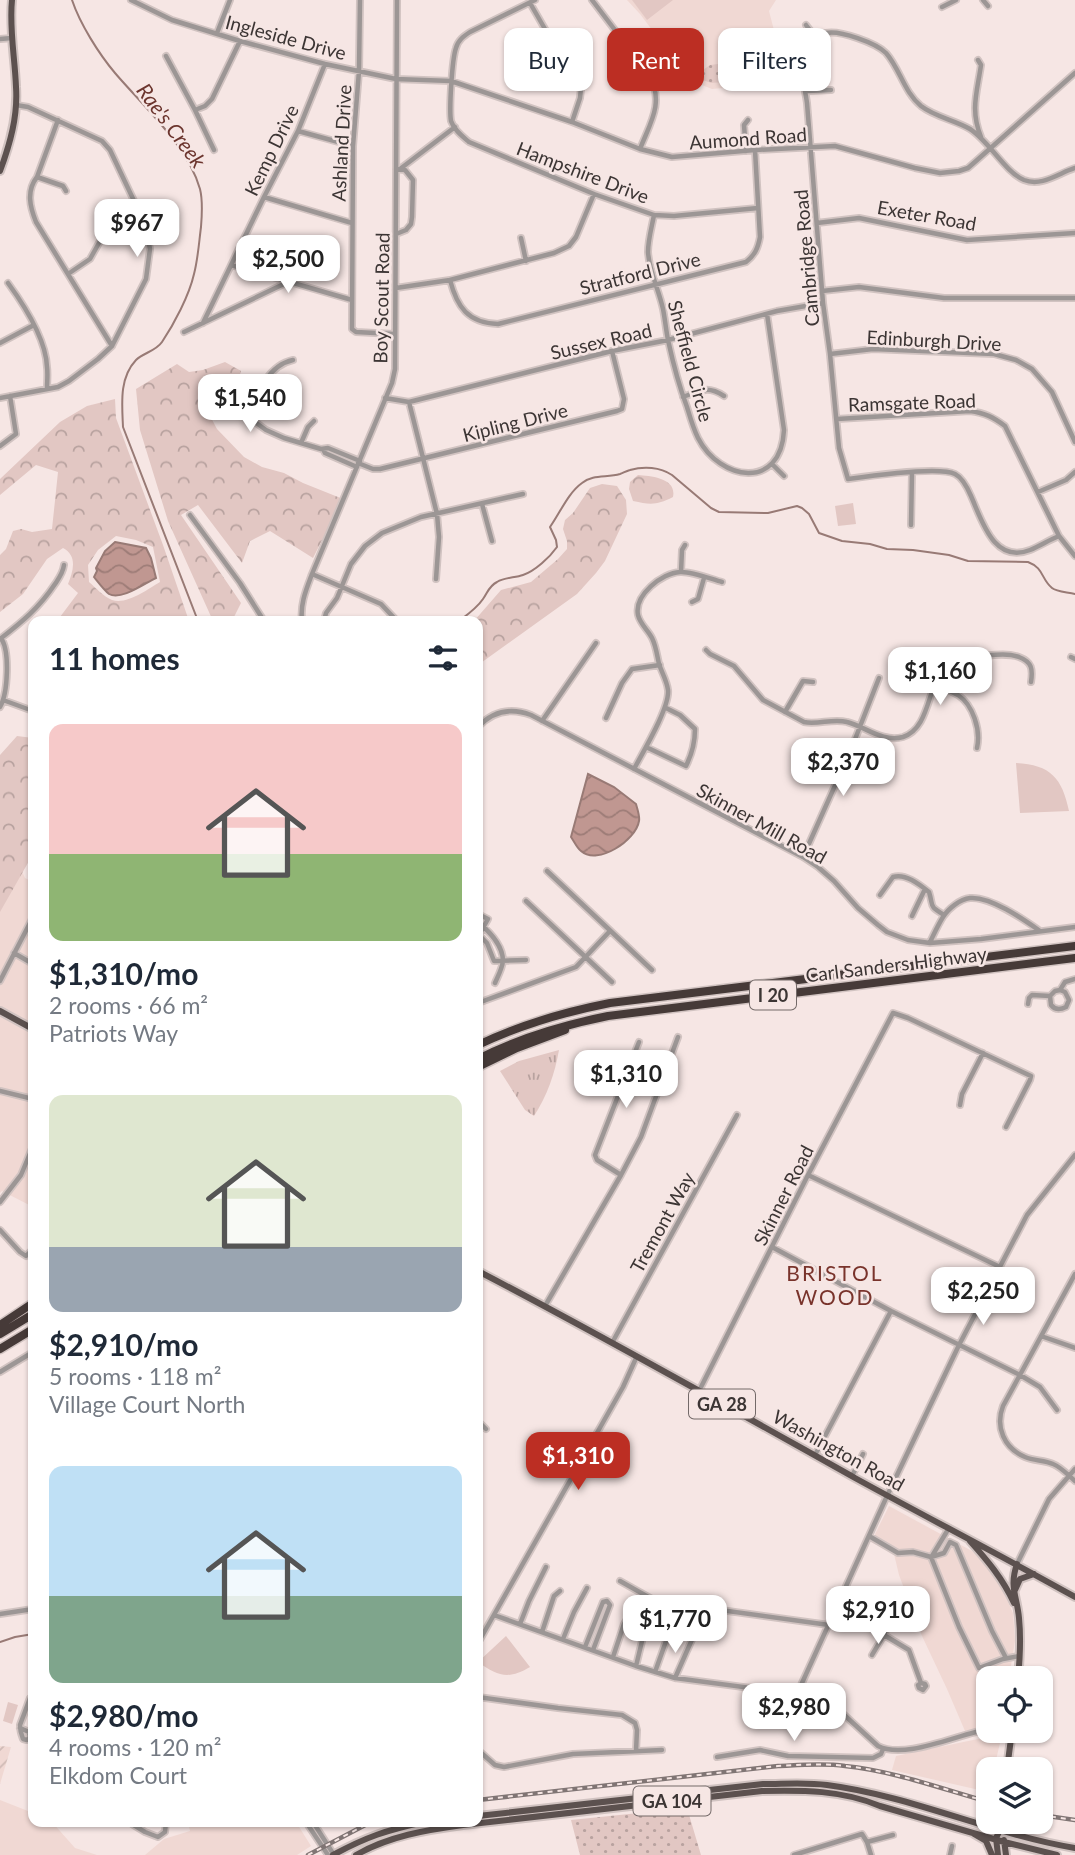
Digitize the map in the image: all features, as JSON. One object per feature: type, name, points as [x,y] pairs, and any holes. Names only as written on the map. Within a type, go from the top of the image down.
[{"type":"highway","name":"Carl Sanders Highway","points":[[483,1042],[553,1016],[610,1003],[1075,946]]},
{"type":"highway","name":"Carl Sanders Highway","points":[[483,1057],[530,1037],[595,1019],[1075,958]]},
{"type":"highway","points":[[483,1065],[517,1048],[595,1019]]},
{"type":"highway","points":[[0,1325],[28,1306]]},
{"type":"highway","points":[[0,1334],[28,1317]]},
{"type":"highway","points":[[0,1349],[28,1332]]},
{"type":"main road","points":[[0,172],[13,130],[16,105],[12,0]]},
{"type":"main road","points":[[0,1010],[28,1026]]},
{"type":"main road","name":"Washington Road","points":[[483,1273],[1075,1597]]},
{"type":"main road","name":"GA 28","points":[[966,1537],[1006,1586],[1019,1613]]},
{"type":"main road","name":"GA 28","points":[[1017,1564],[1012,1582],[1019,1613],[1019,1666]]},
{"type":"main road","points":[[1014,1592],[1020,1579],[1034,1574]]},
{"type":"main road","name":"GA 104","points":[[483,1815],[763,1784],[806,1783],[895,1798],[976,1823]]},
{"type":"main road","name":"GA 104","points":[[483,1823],[762,1791],[804,1790],[852,1797],[1004,1842],[1058,1855]]},
{"type":"main road","points":[[332,1855],[378,1833],[403,1827]]},
{"type":"main road","name":"GA 104","points":[[356,1855],[392,1839],[453,1827]]},
{"type":"main road","points":[[967,1830],[986,1841],[992,1855]]},
{"type":"main road","points":[[998,1834],[998,1855]]},
{"type":"main road","points":[[1001,1834],[1006,1855]]},
{"type":"main road","name":"GA 104","points":[[1015,1834],[1075,1848]]},
{"type":"main road","points":[[1012,1855],[1017,1848],[1030,1849]]},
{"type":"street","name":"Ingleside Drive","points":[[131,0],[172,20],[240,41],[325,64],[396,79]]},
{"type":"street","points":[[217,33],[230,0]]},
{"type":"street","name":"Ashland Drive","points":[[360,0],[359,71],[353,146],[352,329],[356,332],[394,334]]},
{"type":"street","name":"Boy Scout Road","points":[[301,616],[303,597],[386,398],[395,369],[397,0]]},
{"type":"street","points":[[592,0],[650,76],[656,89],[657,103],[640,149]]},
{"type":"street","points":[[942,6],[956,0]]},
{"type":"street","points":[[983,0],[988,6]]},
{"type":"street","points":[[398,169],[455,127],[452,121],[451,81],[456,47],[463,36],[533,1],[549,36],[577,74],[581,88],[580,98],[572,122]]},
{"type":"street","points":[[831,33],[877,46],[886,53],[911,95],[922,106],[970,129],[1023,180],[1031,182],[1050,179],[1075,168]]},
{"type":"street","points":[[0,39],[12,38]]},
{"type":"street","points":[[195,110],[212,99],[240,41]]},
{"type":"street","points":[[166,56],[214,150]]},
{"type":"street","points":[[978,60],[981,65],[974,118],[981,138]]},
{"type":"street","name":"Kemp Drive","points":[[204,323],[298,131],[325,64]]},
{"type":"street","name":"Aumond Road","points":[[396,79],[451,81],[572,122],[640,149],[672,157],[835,146],[915,168],[949,173],[968,168],[1075,73]]},
{"type":"street","name":"Cambridge Road","points":[[806,91],[823,303],[839,448],[848,479],[912,472]]},
{"type":"street","points":[[0,398],[58,387],[99,359],[112,346],[146,279],[150,249],[135,203],[110,150],[102,141],[28,107],[16,105]]},
{"type":"street","points":[[58,120],[33,182],[29,200],[31,211],[112,346]]},
{"type":"street","points":[[746,151],[744,125],[748,120]]},
{"type":"street","name":"Hampshire Drive","points":[[455,127],[458,134],[469,142],[594,194],[654,215],[674,216],[758,208]]},
{"type":"street","points":[[298,131],[353,146]]},
{"type":"street","name":"Stratford Drive","points":[[450,280],[455,300],[467,314],[475,320],[498,324],[746,262],[753,257],[760,237],[755,150]]},
{"type":"street","points":[[396,234],[411,225],[412,217],[413,180],[408,172],[398,169]]},
{"type":"street","points":[[37,177],[63,186],[66,191]]},
{"type":"street","points":[[396,288],[450,280],[554,253],[569,246],[576,237],[594,194]]},
{"type":"street","points":[[264,197],[352,223]]},
{"type":"street","points":[[68,274],[90,259],[113,218],[135,203]]},
{"type":"street","name":"Sheffield Circle","points":[[654,215],[648,251],[663,307],[668,340],[696,435],[703,447],[725,468],[744,474],[757,473],[772,464]]},
{"type":"street","name":"Exeter Road","points":[[817,223],[859,218],[967,240],[1075,233]]},
{"type":"street","points":[[521,237],[526,261]]},
{"type":"street","points":[[231,264],[352,300]]},
{"type":"street","points":[[184,332],[289,282]]},
{"type":"street","points":[[8,283],[34,325],[46,354],[47,389]]},
{"type":"street","points":[[822,290],[859,287],[944,298],[1075,298]]},
{"type":"street","name":"Sussex Road","points":[[386,398],[409,402],[794,307],[823,303]]},
{"type":"street","points":[[767,314],[784,430],[780,452],[772,464],[784,476]]},
{"type":"street","points":[[0,343],[34,325]]},
{"type":"street","name":"Edinburgh Drive","points":[[830,354],[873,349],[995,354],[1016,360],[1032,369],[1052,392],[1075,442]]},
{"type":"street","name":"Kipling Drive","points":[[293,360],[286,361],[269,375],[251,412],[255,422],[266,430],[301,443],[328,448],[358,464],[380,469],[618,411],[622,408],[624,399],[612,352]]},
{"type":"street","points":[[683,397],[707,389],[715,390],[724,396]]},
{"type":"street","points":[[0,446],[16,434],[10,396]]},
{"type":"street","points":[[409,402],[436,514],[439,537],[436,579]]},
{"type":"street","name":"Ramsgate Road","points":[[837,419],[970,411],[992,416],[1005,426],[1059,536],[1075,555]]},
{"type":"street","points":[[301,443],[308,427],[314,421]]},
{"type":"street","points":[[911,525],[912,472],[945,472],[956,474],[966,486],[990,537],[998,547],[1011,553],[1028,551],[1059,536]]},
{"type":"street","points":[[1038,492],[1066,480],[1075,472]]},
{"type":"street","points":[[325,616],[351,564],[370,540],[421,517],[523,494]]},
{"type":"street","points":[[482,504],[492,541]]},
{"type":"street","points":[[190,515],[261,616]]},
{"type":"street","points":[[681,572],[682,550],[685,545]]},
{"type":"street","points":[[28,616],[41,604],[63,572],[64,565]]},
{"type":"street","points":[[634,769],[666,708],[668,690],[655,645],[638,616],[642,598],[666,576],[681,572],[722,582]]},
{"type":"street","points":[[312,574],[381,604],[391,616]]},
{"type":"street","points":[[692,602],[698,599],[704,578]]},
{"type":"street","points":[[0,707],[6,685],[6,646],[0,638],[28,616]]},
{"type":"street","points":[[542,721],[596,643]]},
{"type":"street","points":[[706,650],[734,666],[763,701],[804,722],[849,722],[886,738],[902,737],[916,729],[942,670],[952,660],[1004,654],[1015,656],[1028,661],[1032,670],[1031,682]]},
{"type":"street","points":[[607,718],[622,683],[632,669],[660,665]]},
{"type":"street","points":[[803,857],[850,752],[879,678]]},
{"type":"street","points":[[785,712],[803,681],[813,682]]},
{"type":"street","points":[[936,685],[958,695],[968,704],[976,722],[978,748]]},
{"type":"street","points":[[3,700],[28,709]]},
{"type":"street","points":[[646,747],[686,766],[692,755],[695,729],[680,715],[666,708]]},
{"type":"street","name":"Skinner Mill Road","points":[[483,721],[503,711],[522,712],[542,721],[803,857],[828,875],[858,908],[887,932],[908,940],[930,943],[1075,927]]},
{"type":"street","points":[[547,871],[652,970]]},
{"type":"street","points":[[880,895],[893,877],[898,876],[929,892],[932,908],[944,915]]},
{"type":"street","points":[[912,916],[925,889]]},
{"type":"street","points":[[930,943],[944,915],[960,901],[969,898],[980,899],[1004,909],[1040,931]]},
{"type":"street","points":[[526,901],[612,982]]},
{"type":"street","points":[[0,981],[28,926]]},
{"type":"street","points":[[483,927],[496,941],[503,956],[495,984]]},
{"type":"street","points":[[483,1001],[576,967],[610,931]]},
{"type":"street","points":[[483,939],[494,961],[526,960]]},
{"type":"street","points":[[14,953],[28,961]]},
{"type":"street","points":[[1060,990],[1065,992],[1068,998],[1067,1005],[1063,1009],[1056,1009],[1050,1002],[1051,996],[1060,990],[1065,982],[1075,978]]},
{"type":"street","points":[[1028,1003],[1032,995],[1051,996]]},
{"type":"street","name":"Skinner Road","points":[[699,1391],[893,1013],[983,1053]]},
{"type":"street","points":[[545,1306],[641,1138],[678,1037]]},
{"type":"street","points":[[621,1175],[597,1160],[595,1155],[639,1042]]},
{"type":"street","points":[[960,1105],[962,1094],[983,1053],[1031,1076],[1006,1127]]},
{"type":"street","points":[[0,1091],[28,1097]]},
{"type":"street","name":"Tremont Way","points":[[612,1343],[737,1115]]},
{"type":"street","points":[[797,1694],[959,1345],[1027,1215],[1075,1155]]},
{"type":"street","points":[[0,1202],[21,1175],[28,1158]]},
{"type":"street","points":[[808,1175],[1000,1267]]},
{"type":"street","points":[[0,1230],[20,1252],[26,1256],[28,1254]]},
{"type":"street","points":[[772,1247],[891,1311],[1020,1375],[1040,1387],[1057,1410]]},
{"type":"street","points":[[1075,1274],[1000,1414],[1003,1437],[1013,1450],[1026,1458],[1054,1464],[1075,1481]]},
{"type":"street","points":[[815,1455],[891,1311]]},
{"type":"street","points":[[1041,1336],[1075,1349]]},
{"type":"street","points":[[0,1372],[28,1355]]},
{"type":"street","points":[[483,1634],[612,1406],[637,1356]]},
{"type":"street","points":[[483,1426],[486,1429]]},
{"type":"street","points":[[852,1476],[863,1454]]},
{"type":"street","points":[[1017,1564],[1049,1499],[1075,1469]]},
{"type":"street","points":[[931,1557],[949,1528]]},
{"type":"street","points":[[869,1536],[898,1553],[913,1552],[931,1557],[944,1553],[950,1542],[956,1545],[1006,1658]]},
{"type":"street","points":[[931,1557],[959,1628],[979,1668],[1020,1656]]},
{"type":"street","points":[[520,1624],[546,1567]]},
{"type":"street","points":[[620,1581],[698,1625]]},
{"type":"street","points":[[564,1639],[573,1612],[587,1588]]},
{"type":"street","points":[[542,1632],[554,1596],[559,1591]]},
{"type":"street","points":[[585,1647],[603,1602],[607,1601],[610,1605],[593,1650]]},
{"type":"street","points":[[838,1604],[854,1611],[908,1650],[921,1683]]},
{"type":"street","points":[[675,1678],[706,1608],[828,1625]]},
{"type":"street","points":[[0,1614],[28,1610]]},
{"type":"street","points":[[872,1655],[894,1610]]},
{"type":"street","points":[[613,1657],[630,1614]]},
{"type":"street","points":[[494,1615],[675,1678],[828,1700],[883,1749],[915,1749],[976,1732]]},
{"type":"street","points":[[655,1672],[670,1630]]},
{"type":"street","points":[[636,1666],[643,1636]]},
{"type":"street","points":[[483,1698],[622,1715],[635,1723],[636,1751]]},
{"type":"street","points":[[20,1728],[28,1701]]},
{"type":"street","points":[[718,1757],[760,1750],[788,1756],[873,1758],[881,1754],[883,1749]]},
{"type":"street","points":[[483,1754],[495,1765],[504,1767],[573,1754],[662,1750]]},
{"type":"street","points":[[137,1827],[158,1837],[166,1832],[166,1827]]},
{"type":"street","points":[[310,1827],[332,1855]]},
{"type":"street","points":[[316,1827],[332,1855]]},
{"type":"street","points":[[794,1855],[862,1834],[871,1855]]},
{"type":"street","points":[[867,1842],[893,1835]]},
{"type":"street","points":[[950,1855],[952,1846]]},
{"type":"shaded area","points":[[627,0],[776,0],[769,11],[773,28],[718,28],[718,88],[712,89],[704,86],[704,28],[651,28]]},
{"type":"shaded area","points":[[0,823],[28,880],[28,1204],[2,1191],[0,1193]]},
{"type":"shaded area","points":[[889,1506],[972,1551],[996,1576],[1013,1613],[1015,1641],[1011,1666],[976,1666],[976,1730],[965,1731],[922,1636],[894,1554],[871,1542]]},
{"type":"shaded area","points":[[976,1739],[976,1743],[1000,1743],[997,1757],[976,1757],[976,1789],[892,1770],[896,1756]]},
{"type":"shaded area","points":[[0,1746],[11,1747],[0,1784]]},
{"type":"shaded area","points":[[0,1800],[28,1811],[28,1827],[56,1827],[75,1848],[97,1855],[0,1855]]},
{"type":"shaded area","points":[[189,1827],[299,1827],[311,1846],[297,1855],[145,1855],[164,1839],[190,1831]]},
{"type":"green space","points":[[632,0],[673,0],[647,20]]},
{"type":"green space","points":[[718,64],[718,82],[704,80],[704,69]]},
{"type":"green space","points":[[225,362],[241,371],[236,389],[223,386],[214,396],[209,414],[217,429],[244,457],[262,467],[284,473],[343,499],[313,558],[270,531],[250,541],[242,563],[198,505],[181,515],[241,603],[234,616],[211,616],[168,521],[140,430],[136,389],[177,364],[189,372]]},
{"type":"green space","points":[[115,399],[116,418],[187,616],[61,616],[78,593],[68,584],[73,569],[72,559],[63,548],[47,559],[23,594],[0,612],[0,555],[6,549],[13,531],[52,529],[58,472],[36,465],[0,495],[0,479],[60,422],[87,406]],"holes":[[[116,536],[153,547],[160,582],[143,592],[124,600],[112,600],[89,582],[88,565],[98,550]]]},
{"type":"green space","points":[[638,475],[656,477],[667,482],[673,491],[673,497],[654,504],[633,501],[630,482]]},
{"type":"green space","points":[[602,484],[617,486],[626,500],[627,514],[605,561],[577,594],[483,661],[483,616],[478,616],[501,590],[531,582],[567,549],[563,529],[565,520],[590,488]]},
{"type":"green space","points":[[853,503],[856,524],[838,526],[835,506]]},
{"type":"green space","points":[[17,736],[28,737],[28,863],[0,912],[0,755]]},
{"type":"green space","points":[[1016,763],[1038,767],[1053,775],[1063,790],[1069,811],[1020,813]]},
{"type":"green space","points":[[559,1050],[550,1084],[534,1116],[525,1110],[500,1071],[519,1061]]},
{"type":"green space","points":[[506,1636],[530,1667],[515,1674],[503,1675],[483,1665],[483,1657]]},
{"type":"green space","points":[[8,1702],[18,1705],[12,1724],[3,1721]]},
{"type":"green space","points":[[687,1808],[701,1855],[580,1855],[571,1820]]},
{"type":"water","points":[[115,542],[146,548],[156,578],[126,593],[114,596],[109,594],[94,577],[105,551]]},
{"type":"water","points":[[588,774],[614,787],[636,804],[639,817],[636,828],[624,843],[597,855],[588,855],[581,851],[571,837]]},
{"type":"waterway","name":"Rae's Creek","points":[[72,0],[85,29],[103,57],[175,142],[194,173],[200,189],[202,218],[189,291],[162,342],[136,360],[131,367],[124,383],[122,400],[123,427],[196,616]]},
{"type":"waterway","points":[[466,616],[478,605],[490,587],[503,579],[528,573],[557,547],[550,527],[577,487],[591,478],[646,468],[662,470],[672,475],[719,512],[768,513],[797,506],[809,514],[819,533],[842,541],[949,555],[968,561],[1028,562],[1040,570],[1052,588],[1075,594]]},
{"type":"waterway","points":[[0,1642],[28,1635]]},
{"type":"railway","points":[[483,1799],[778,1766],[820,1764],[882,1772],[976,1798]]},
{"type":"railway","points":[[1053,1817],[1075,1820]]},
{"type":"railway","points":[[308,1855],[361,1827]]},
{"type":"district","name":"BRISTOL WOOD","points":[[835,1284]]}]
